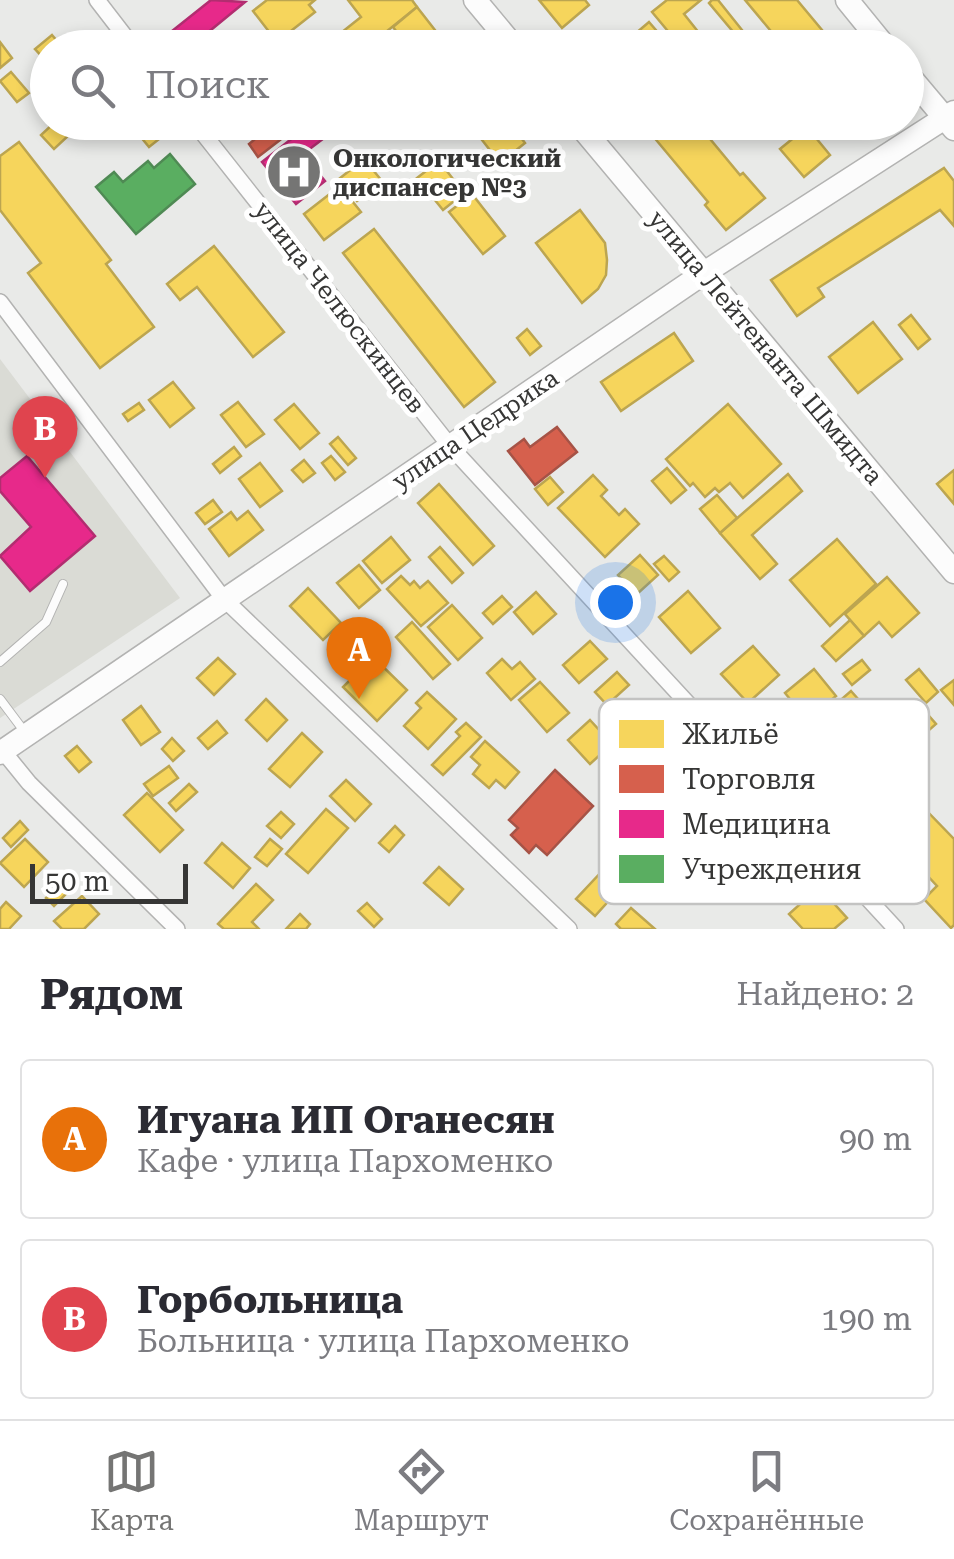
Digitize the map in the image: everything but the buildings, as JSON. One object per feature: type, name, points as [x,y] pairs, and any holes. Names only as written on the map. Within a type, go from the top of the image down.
[{"type":"street","points":[[97,0],[120,30]]},
{"type":"street","points":[[475,0],[499,30]]},
{"type":"street","points":[[847,0],[871,30]]},
{"type":"street","points":[[924,91],[951,120]]},
{"type":"street","name":"улица Цедрика","points":[[924,137],[951,120]]},
{"type":"street","name":"улица Челюскинцев","points":[[208,140],[450,446],[684,699]]},
{"type":"street","name":"улица Лейтенанта Шмидта","points":[[593,140],[954,572]]},
{"type":"street","name":"улица Цедрика","points":[[1,752],[704,273],[919,140]]},
{"type":"street","points":[[0,302],[223,598],[568,929]]},
{"type":"street","points":[[1,752],[178,929]]},
{"type":"street","name":"улица Челюскинцев","points":[[873,904],[896,929]]},
{"type":"lane","points":[[0,662],[46,622],[63,584]]},
{"type":"lane","points":[[0,699],[26,735]]},
{"type":"shaded area","points":[[0,359],[180,598],[0,718]]},
{"type":"place","name":"Онкологический диспансер №3","points":[[294,172]]},
{"type":"place","name":"Горбольница","points":[[45,478]]},
{"type":"place","name":"Игуана ИП Оганесян","points":[[359,699]]}]
